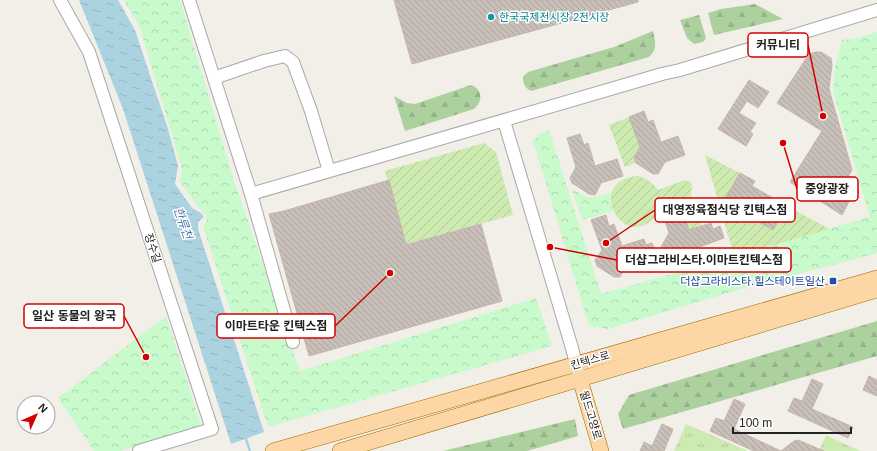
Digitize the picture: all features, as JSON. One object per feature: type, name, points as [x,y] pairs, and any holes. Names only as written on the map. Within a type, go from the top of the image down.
[{"type":"main road","name":"킨텍스로","points":[[274,451],[877,278]]},
{"type":"main road","name":"킨텍스로","points":[[340,451],[877,290]]},
{"type":"main road","name":"월드고양로","points":[[580,379],[601,451]]},
{"type":"street","name":"장수길","points":[[60,0],[89,52],[212,429],[139,451]]},
{"type":"street","points":[[189,0],[251,194],[293,342]]},
{"type":"street","points":[[251,194],[680,70],[877,10]]},
{"type":"street","points":[[214,78],[264,61],[285,56],[293,62],[311,111],[329,171]]},
{"type":"street","points":[[504,121],[580,379]]},
{"type":"green space","points":[[124,0],[180,0],[234,181],[300,371],[536,298],[552,346],[268,427],[203,226],[207,221],[206,215],[180,182],[182,169],[139,25]]},
{"type":"green space","points":[[755,4],[783,19],[714,35],[708,13],[721,9]]},
{"type":"green space","points":[[699,15],[706,38],[703,42],[694,44],[687,38],[680,20]]},
{"type":"green space","points":[[653,31],[655,48],[649,57],[531,91],[527,89],[524,84],[523,77],[528,72],[614,47]]},
{"type":"green space","points":[[877,32],[877,253],[738,290],[608,329],[589,326],[533,141],[538,135],[549,130],[601,294],[870,217],[833,92],[835,67],[842,40],[854,39]]},
{"type":"green space","points":[[471,85],[478,89],[480,93],[479,103],[474,109],[405,131],[394,96],[407,103],[415,104]]},
{"type":"green space","points":[[629,117],[640,147],[634,157],[636,163],[625,167],[609,125]]},
{"type":"green space","points":[[484,143],[496,152],[513,215],[406,245],[385,171]]},
{"type":"green space","points":[[705,155],[740,173],[724,202],[773,230],[783,213],[792,209],[830,229],[734,256]]},
{"type":"green space","points":[[639,176],[649,181],[658,190],[685,180],[692,183],[691,196],[698,206],[695,209],[702,226],[689,230],[681,208],[677,209],[673,199],[659,204],[660,209],[648,223],[635,227],[624,223],[615,214],[611,202],[613,190],[621,180]]},
{"type":"green space","points":[[572,189],[587,197],[595,197],[611,193],[610,202],[613,211],[582,220]]},
{"type":"green space","points":[[166,316],[201,425],[121,451],[94,451],[58,398]]},
{"type":"green space","points":[[877,321],[877,356],[623,429],[618,414],[629,395]]},
{"type":"green space","points":[[575,419],[578,436],[527,451],[443,451]]},
{"type":"green space","points":[[686,424],[748,451],[674,451]]},
{"type":"green space","points":[[826,435],[860,451],[819,451]]},
{"type":"water","points":[[79,0],[118,0],[135,30],[168,129],[178,166],[175,184],[192,208],[201,213],[204,217],[198,222],[198,229],[264,432],[231,444],[123,109]]},
{"type":"building","name":"한국국제전시장 2전시장","points":[[394,0],[638,0],[638,2],[412,64]]},
{"type":"building","points":[[821,52],[831,58],[832,65],[829,89],[852,170],[844,184],[859,192],[855,198],[852,196],[842,215],[790,182],[822,131],[777,103],[809,54]]},
{"type":"building","points":[[749,80],[769,92],[758,108],[747,101],[739,113],[756,123],[750,132],[753,134],[746,146],[718,129]]},
{"type":"building","points":[[644,111],[648,122],[653,120],[661,142],[678,136],[685,155],[665,162],[658,174],[653,174],[636,163],[634,157],[640,147],[629,117]]},
{"type":"building","points":[[580,134],[584,145],[588,143],[595,166],[617,159],[623,176],[601,183],[595,195],[589,194],[572,183],[570,178],[576,167],[567,138]]},
{"type":"building","points":[[740,173],[755,181],[752,186],[792,209],[788,216],[783,213],[773,230],[723,202]]},
{"type":"building","points":[[389,180],[406,245],[481,224],[502,301],[309,356],[269,214],[284,211]]},
{"type":"building","points":[[673,199],[677,209],[681,208],[689,230],[711,223],[713,229],[720,226],[724,238],[694,249],[687,261],[682,260],[661,247],[669,233],[659,204]]},
{"type":"building","points":[[606,215],[609,226],[614,224],[622,246],[644,239],[646,245],[652,243],[657,254],[626,265],[620,277],[614,277],[597,266],[595,260],[602,250],[591,220]]},
{"type":"building","points":[[869,376],[877,380],[877,396],[863,390]]},
{"type":"building","points":[[812,379],[823,384],[812,409],[853,427],[848,438],[788,411],[794,398],[802,401]]},
{"type":"building","points":[[734,399],[745,404],[734,429],[781,451],[754,451],[710,431],[716,418],[724,421]]},
{"type":"building","points":[[662,424],[673,429],[664,451],[640,451],[644,442],[652,446]]},
{"type":"building","points":[[798,440],[824,451],[781,451],[794,441]]},
{"type":"waterway","name":"한류천","points":[[245,436],[250,451]]},
{"type":"place","name":"한국국제전시장 2전시장","points":[[491,17]]},
{"type":"place","name":"커뮤니티","points":[[823,116]]},
{"type":"place","name":"중앙광장","points":[[783,143]]},
{"type":"place","name":"대영정육점식당 킨텍스점","points":[[606,243]]},
{"type":"place","name":"더샵그라비스타.이마트킨텍스점","points":[[550,247]]},
{"type":"place","name":"이마트타운 킨텍스점","points":[[390,273]]},
{"type":"place","name":"더샵그라비스타.힐스테이트일산","points":[[833,281]]},
{"type":"place","name":"일산 동물의 왕국","points":[[146,357]]}]
